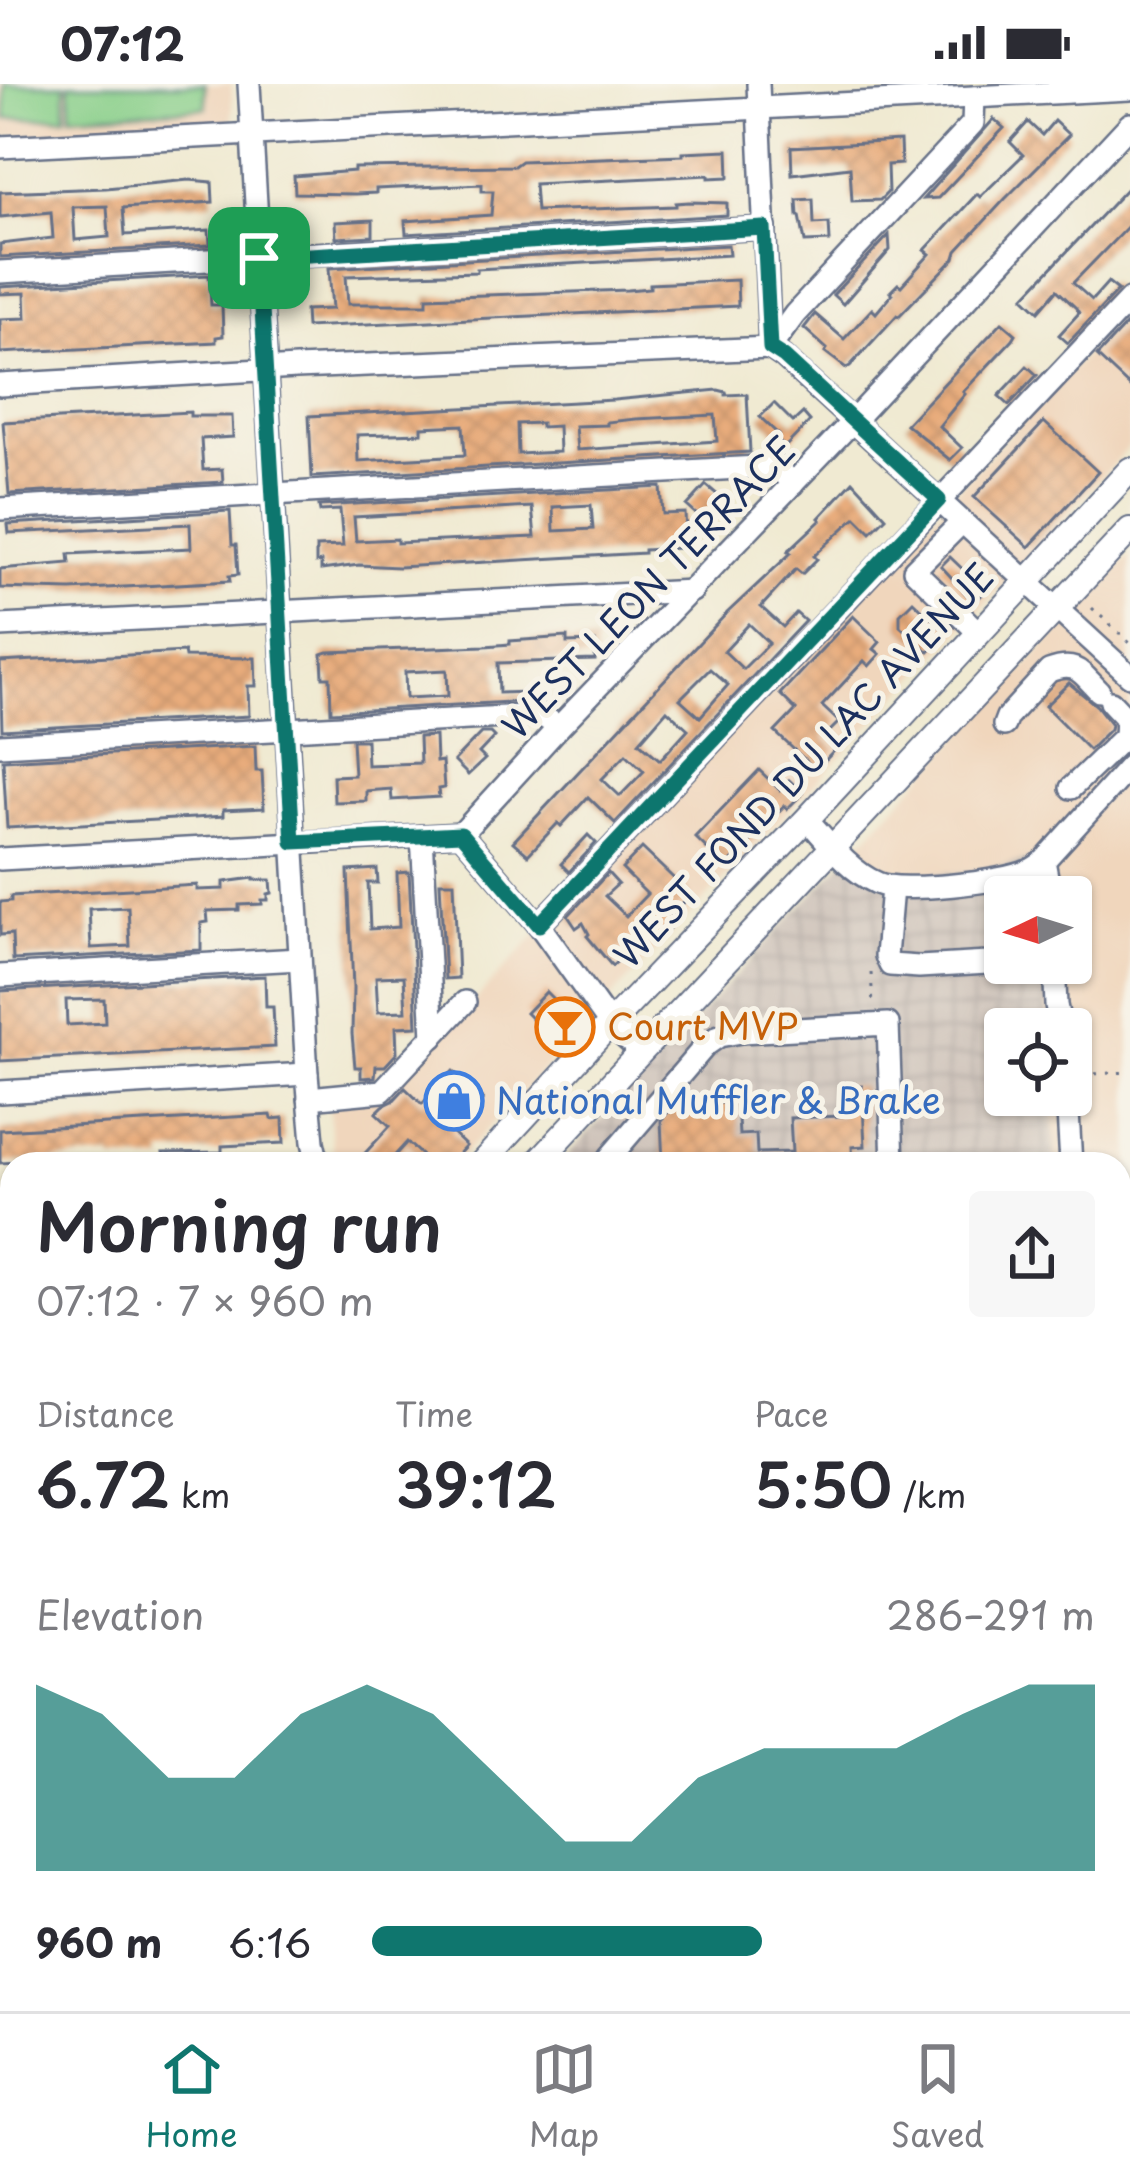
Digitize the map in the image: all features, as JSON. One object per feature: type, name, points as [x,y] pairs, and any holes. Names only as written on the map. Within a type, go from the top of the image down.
[{"type":"main road","name":"WEST FOND DU LAC AVENUE","points":[[492,1152],[1130,470]]},
{"type":"main road","points":[[547,1152],[1130,530]]},
{"type":"street","points":[[249,84],[314,1152]]},
{"type":"street","points":[[758,84],[770,348]]},
{"type":"street","points":[[0,147],[1130,89]]},
{"type":"street","points":[[770,348],[795,314],[973,123],[974,97]]},
{"type":"street","name":"WEST LEON TERRACE","points":[[461,834],[1130,124]]},
{"type":"street","points":[[0,272],[764,228]]},
{"type":"street","points":[[539,925],[1130,299]]},
{"type":"street","points":[[0,385],[770,348],[1130,676]]},
{"type":"street","points":[[0,509],[776,466],[794,484]]},
{"type":"street","points":[[962,522],[914,570],[980,633]]},
{"type":"street","points":[[0,626],[692,591]]},
{"type":"street","points":[[1004,725],[1049,671],[1076,668],[1126,718],[1127,730],[1071,788]]},
{"type":"street","points":[[0,745],[542,715],[560,727]]},
{"type":"street","points":[[807,819],[877,884],[892,887],[996,879],[1031,871],[1044,861],[1130,766]]},
{"type":"street","points":[[0,859],[461,834],[539,925],[610,1024],[641,1052]]},
{"type":"street","points":[[422,836],[434,1037]]},
{"type":"street","points":[[1044,861],[1047,876]]},
{"type":"street","points":[[892,887],[886,956],[893,968],[984,963]]},
{"type":"street","points":[[0,976],[300,959]]},
{"type":"street","points":[[0,1092],[308,1086],[382,1091],[465,1003]]},
{"type":"street","points":[[614,1152],[718,1036],[888,1024],[893,1152]]},
{"type":"street","points":[[1068,1116],[1070,1152]]},
{"type":"path","points":[[1092,608],[1130,643]]},
{"type":"path","points":[[1092,1074],[1130,1072]]},
{"type":"shaded area","points":[[0,84],[232,84],[232,119],[225,125],[0,137]]},
{"type":"shaded area","points":[[1130,308],[1130,446],[988,601],[465,1152],[333,1152],[328,1098],[387,1093]]},
{"type":"shaded area","points":[[1130,556],[1130,1152],[1054,1152],[1053,1116],[1092,1116],[1092,1008],[1048,1008],[1047,984],[1092,984],[1092,876],[1036,876],[1031,859],[972,872],[898,873],[873,864],[855,849]]},
{"type":"shaded area","points":[[855,849],[873,864],[898,873],[972,872],[1031,859],[1036,876],[984,876],[984,984],[1047,984],[1048,1008],[984,1008],[984,1116],[1053,1116],[1054,1152],[570,1152]]},
{"type":"green space","points":[[4,84],[65,84],[66,117],[6,119]]},
{"type":"green space","points":[[69,84],[205,84],[206,108],[71,116]]},
{"type":"building","points":[[994,119],[1004,128],[938,198],[923,199]]},
{"type":"building","points":[[1054,121],[1069,135],[850,366],[846,368],[825,352],[804,328],[815,314],[844,339],[901,286],[930,254],[925,250],[977,194],[980,197],[1023,155],[1010,142],[1028,122],[1042,135]]},
{"type":"building","points":[[900,141],[901,164],[887,165],[888,192],[880,200],[852,201],[850,167],[792,174],[791,147]]},
{"type":"building","points":[[728,150],[729,177],[534,184],[536,211],[689,202],[727,203],[727,215],[406,234],[405,221],[491,215],[493,191],[482,191],[482,184],[376,189],[376,193],[295,193],[294,176],[354,168],[514,166],[521,161]]},
{"type":"building","points":[[212,182],[213,202],[123,208],[125,235],[209,230],[210,245],[0,257],[0,244],[53,238],[51,212],[0,217],[0,192]],"holes":[[[107,206],[109,237],[75,240],[73,207]]]},
{"type":"building","points":[[1130,185],[1130,224],[1073,283],[1092,300],[1108,282],[1118,290],[1068,343],[1059,335],[1079,313],[1076,308],[1057,290],[1039,311],[1024,297]]},
{"type":"building","points":[[813,199],[814,224],[829,223],[830,241],[805,242],[797,200]]},
{"type":"building","points":[[373,220],[373,236],[336,238],[335,222]]},
{"type":"building","points":[[889,235],[890,250],[843,304],[833,295]]},
{"type":"building","points":[[728,245],[729,255],[346,276],[348,304],[427,304],[427,297],[628,290],[650,288],[650,284],[737,280],[738,306],[306,327],[305,310],[332,309],[329,268]]},
{"type":"building","points":[[209,275],[211,305],[222,305],[223,336],[216,337],[216,342],[0,353],[0,319],[26,318],[25,293],[0,294],[0,287]]},
{"type":"building","points":[[1002,322],[1016,334],[1013,339],[963,392],[939,426],[962,448],[950,460],[906,424]]},
{"type":"building","points":[[1126,325],[1130,329],[1130,387],[1097,356]]},
{"type":"building","points":[[1027,366],[1037,375],[1009,405],[999,396]]},
{"type":"building","points":[[718,390],[726,395],[747,394],[750,452],[312,477],[309,416]],"holes":[[[715,415],[717,441],[577,450],[575,426]],[[517,424],[558,426],[559,452],[518,454]],[[463,425],[465,455],[358,461],[357,435],[422,433],[422,427]]]},
{"type":"building","points":[[774,403],[793,422],[803,413],[810,421],[785,447],[760,417]]},
{"type":"building","points":[[190,412],[190,416],[232,416],[233,437],[201,439],[203,470],[222,469],[223,482],[9,494],[3,422]]},
{"type":"building","points":[[1044,422],[1098,472],[1029,547],[974,497]]},
{"type":"building","points":[[853,481],[886,517],[871,532],[856,517],[814,556],[817,559],[802,574],[796,569],[761,607],[783,627],[796,613],[805,621],[615,823],[588,797],[528,855],[513,842],[727,613],[791,553],[788,551]],"holes":[[[749,624],[769,643],[743,669],[724,651]],[[710,669],[728,685],[700,717],[680,699]],[[667,710],[688,729],[660,760],[639,742]],[[626,754],[644,771],[620,796],[602,779]]]},
{"type":"building","points":[[706,485],[726,502],[704,521],[687,506]]},
{"type":"building","points":[[661,487],[663,514],[685,513],[686,535],[679,548],[644,553],[321,570],[316,547],[343,546],[340,510],[320,511],[319,506]],"holes":[[[591,505],[593,529],[554,531],[553,507]],[[532,507],[535,537],[356,541],[354,517]]]},
{"type":"building","points":[[230,511],[238,575],[229,576],[230,581],[71,590],[0,588],[0,569],[70,563],[69,554],[191,548],[190,524],[9,533],[8,524]]},
{"type":"building","points":[[950,557],[988,589],[974,602],[941,566]]},
{"type":"building","points":[[913,601],[947,633],[929,652],[900,626],[900,614]]},
{"type":"building","points":[[853,616],[880,642],[874,649],[880,654],[869,666],[864,661],[822,706],[839,722],[823,738],[835,750],[816,770],[775,732],[796,710],[780,694]]},
{"type":"building","points":[[567,637],[567,643],[595,642],[595,660],[498,663],[499,693],[528,692],[529,701],[331,712],[330,677],[323,677],[322,654]],"holes":[[[447,670],[448,696],[406,698],[405,672]]]},
{"type":"building","points":[[184,652],[185,657],[255,658],[256,686],[248,686],[249,716],[2,730],[0,662]]},
{"type":"building","points":[[1069,683],[1111,724],[1089,750],[1045,706]]},
{"type":"building","points":[[481,733],[494,737],[479,753],[485,759],[468,775],[454,761]]},
{"type":"building","points":[[435,736],[444,788],[438,789],[439,797],[392,800],[391,789],[366,791],[366,801],[334,802],[333,776],[354,775],[352,740],[366,740],[367,765],[420,763],[419,737]]},
{"type":"building","points":[[255,746],[264,808],[223,810],[223,816],[7,828],[3,760]]},
{"type":"building","points":[[759,770],[780,790],[789,780],[803,793],[787,809],[784,806],[726,867],[695,837]]},
{"type":"building","points":[[588,835],[596,843],[569,872],[561,864]]},
{"type":"building","points":[[642,848],[691,895],[666,921],[671,926],[657,941],[641,926],[612,966],[587,936],[583,923],[576,928],[568,916],[608,873],[618,884],[605,896],[626,916],[647,894],[622,869]]},
{"type":"building","points":[[377,869],[378,883],[368,883],[370,929],[399,927],[397,873],[409,872],[417,1026],[396,1027],[397,1053],[385,1066],[376,1066],[375,1077],[361,1078],[361,1067],[355,1067],[348,871]],"holes":[[[404,976],[406,1011],[378,1012],[376,977]]]},
{"type":"building","points":[[271,880],[272,893],[262,904],[207,911],[208,922],[201,923],[201,950],[13,960],[12,934],[0,935],[0,902],[11,901],[11,896],[197,885],[197,890],[224,889],[224,882]],"holes":[[[128,907],[130,946],[91,948],[89,909]]]},
{"type":"building","points":[[440,882],[454,882],[458,978],[445,979]]},
{"type":"building","points":[[265,976],[275,1047],[0,1061],[0,991]],"holes":[[[104,999],[105,1023],[67,1025],[66,1000]]]},
{"type":"building","points":[[546,992],[580,1026],[559,1046],[526,1013]]},
{"type":"building","points":[[453,1071],[483,1099],[451,1132],[466,1146],[460,1152],[418,1152],[407,1142],[398,1152],[366,1152],[390,1126],[376,1113],[383,1106],[405,1088],[422,1104]]},
{"type":"building","points":[[862,1086],[865,1146],[852,1147],[852,1152],[792,1152],[790,1118],[841,1116],[840,1087]]},
{"type":"building","points":[[737,1102],[739,1135],[756,1134],[757,1152],[662,1152],[661,1120],[674,1106]]},
{"type":"building","points":[[271,1115],[272,1119],[283,1118],[284,1143],[222,1146],[222,1152],[0,1152],[0,1130]]},
{"type":"place","name":"Court MVP","points":[[565,1027]]},
{"type":"place","name":"National Muffler & Brake","points":[[454,1101]]},
{"type":"route","points":[[764,228],[770,348],[939,500],[539,925],[461,834],[293,842],[259,258],[764,228]]}]
